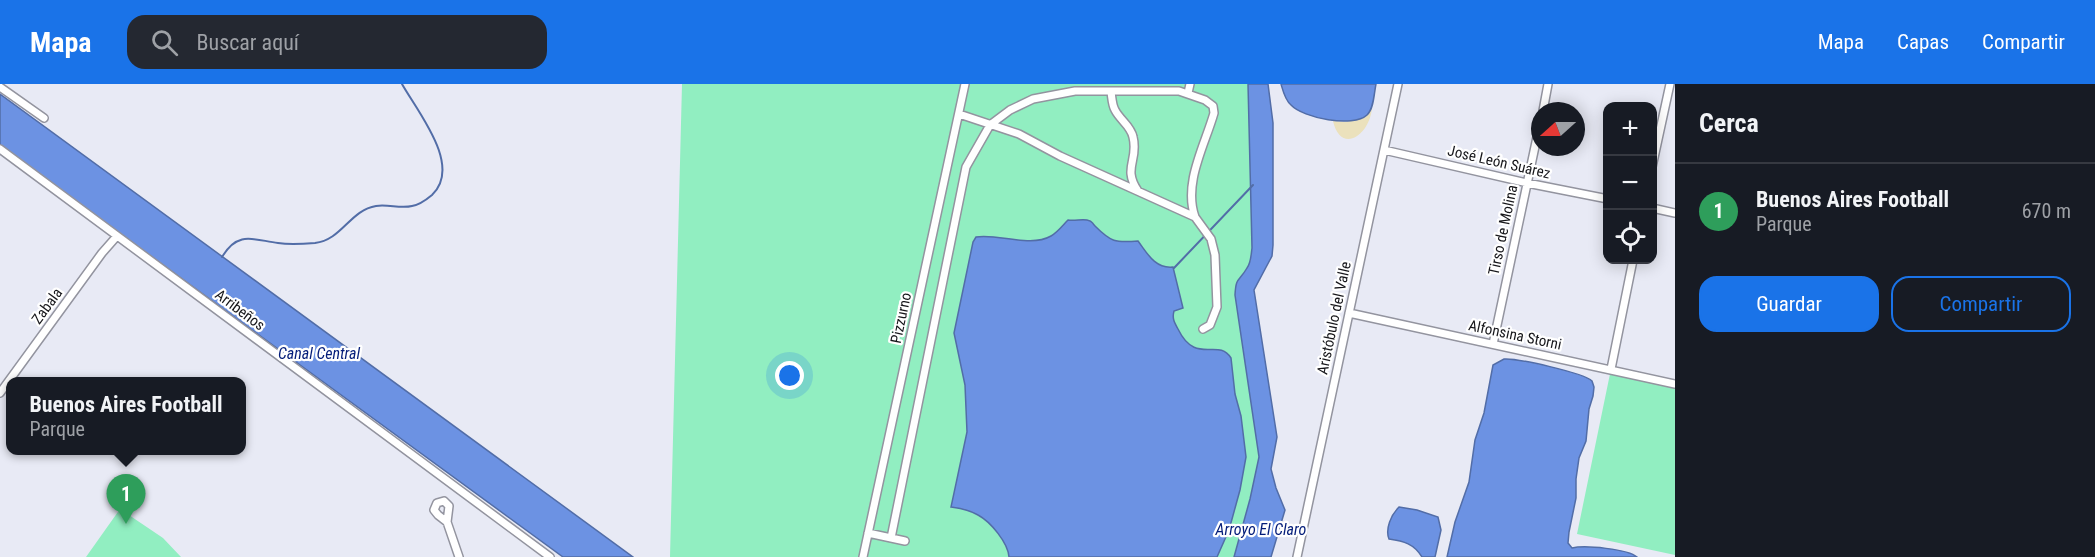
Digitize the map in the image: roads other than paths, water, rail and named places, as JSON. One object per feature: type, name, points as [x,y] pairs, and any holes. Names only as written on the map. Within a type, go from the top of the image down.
[{"type":"street","name":"Pizzurno","points":[[863,557],[965,84]]},
{"type":"street","points":[[1188,93],[1190,84]]},
{"type":"street","name":"Aristóbulo del Valle","points":[[1297,557],[1398,84]]},
{"type":"street","points":[[1545,102],[1548,84]]},
{"type":"street","points":[[1655,156],[1670,84]]},
{"type":"street","points":[[0,87],[44,118]]},
{"type":"street","points":[[891,538],[966,167],[990,124],[1010,110],[1033,99],[1075,91],[1179,91],[1205,100],[1214,106],[1214,113],[1197,163],[1191,195],[1195,217],[1210,237],[1215,255],[1217,307],[1210,325],[1203,329]]},
{"type":"street","points":[[1111,92],[1115,110],[1133,137],[1134,151],[1130,174],[1137,191]]},
{"type":"street","points":[[959,114],[1019,134],[1060,156],[1195,217]]},
{"type":"street","name":"Arribeños","points":[[0,149],[550,557]]},
{"type":"street","name":"José León Suárez","points":[[1384,150],[1603,198]]},
{"type":"street","name":"Tirso de Molina","points":[[1493,344],[1533,156]]},
{"type":"street","points":[[1657,209],[1675,213]]},
{"type":"street","name":"Zabala","points":[[12,377],[102,253],[117,236]]},
{"type":"street","points":[[1611,369],[1632,264]]},
{"type":"street","name":"Alfonsina Storni","points":[[1349,313],[1675,384]]},
{"type":"street","points":[[447,522],[459,557]]},
{"type":"street","points":[[868,533],[905,541]]},
{"type":"water","name":"Arroyo El Claro","points":[[1248,84],[1268,84],[1273,123],[1272,256],[1254,290],[1277,437],[1271,469],[1285,510],[1271,557],[1234,557],[1259,457],[1235,295],[1237,282],[1249,264],[1252,248]]},
{"type":"water","points":[[1281,84],[1376,84],[1372,105],[1367,115],[1351,121],[1340,121],[1328,120],[1297,110],[1287,101]]},
{"type":"water","name":"Canal Central","points":[[0,94],[633,557],[563,557],[0,146]]},
{"type":"water","points":[[1068,220],[1090,221],[1114,240],[1138,241],[1156,263],[1173,267],[1183,308],[1174,311],[1173,318],[1185,340],[1199,349],[1226,352],[1231,358],[1246,457],[1229,530],[1217,557],[1009,557],[1002,539],[988,523],[972,512],[951,507],[967,432],[965,385],[954,333],[973,242],[976,237],[985,236],[1024,241],[1043,239],[1054,234]]},
{"type":"water","points":[[1504,359],[1550,367],[1577,374],[1592,381],[1593,396],[1589,409],[1586,441],[1579,458],[1576,498],[1568,543],[1572,548],[1606,548],[1637,557],[1447,557],[1455,522],[1469,482],[1475,440],[1484,413],[1493,365]]},
{"type":"water","points":[[1399,507],[1438,517],[1441,530],[1435,557],[1422,557],[1408,544],[1389,539],[1390,522]]},
{"type":"waterway","points":[[222,257],[234,243],[240,240],[254,239],[292,244],[324,241],[367,209],[376,206],[417,205],[432,195],[440,183],[442,169],[440,154],[426,123],[402,84]]},
{"type":"waterway","points":[[1174,268],[1253,185]]},
{"type":"place","name":"Buenos Aires Football","points":[[126,524]]}]
